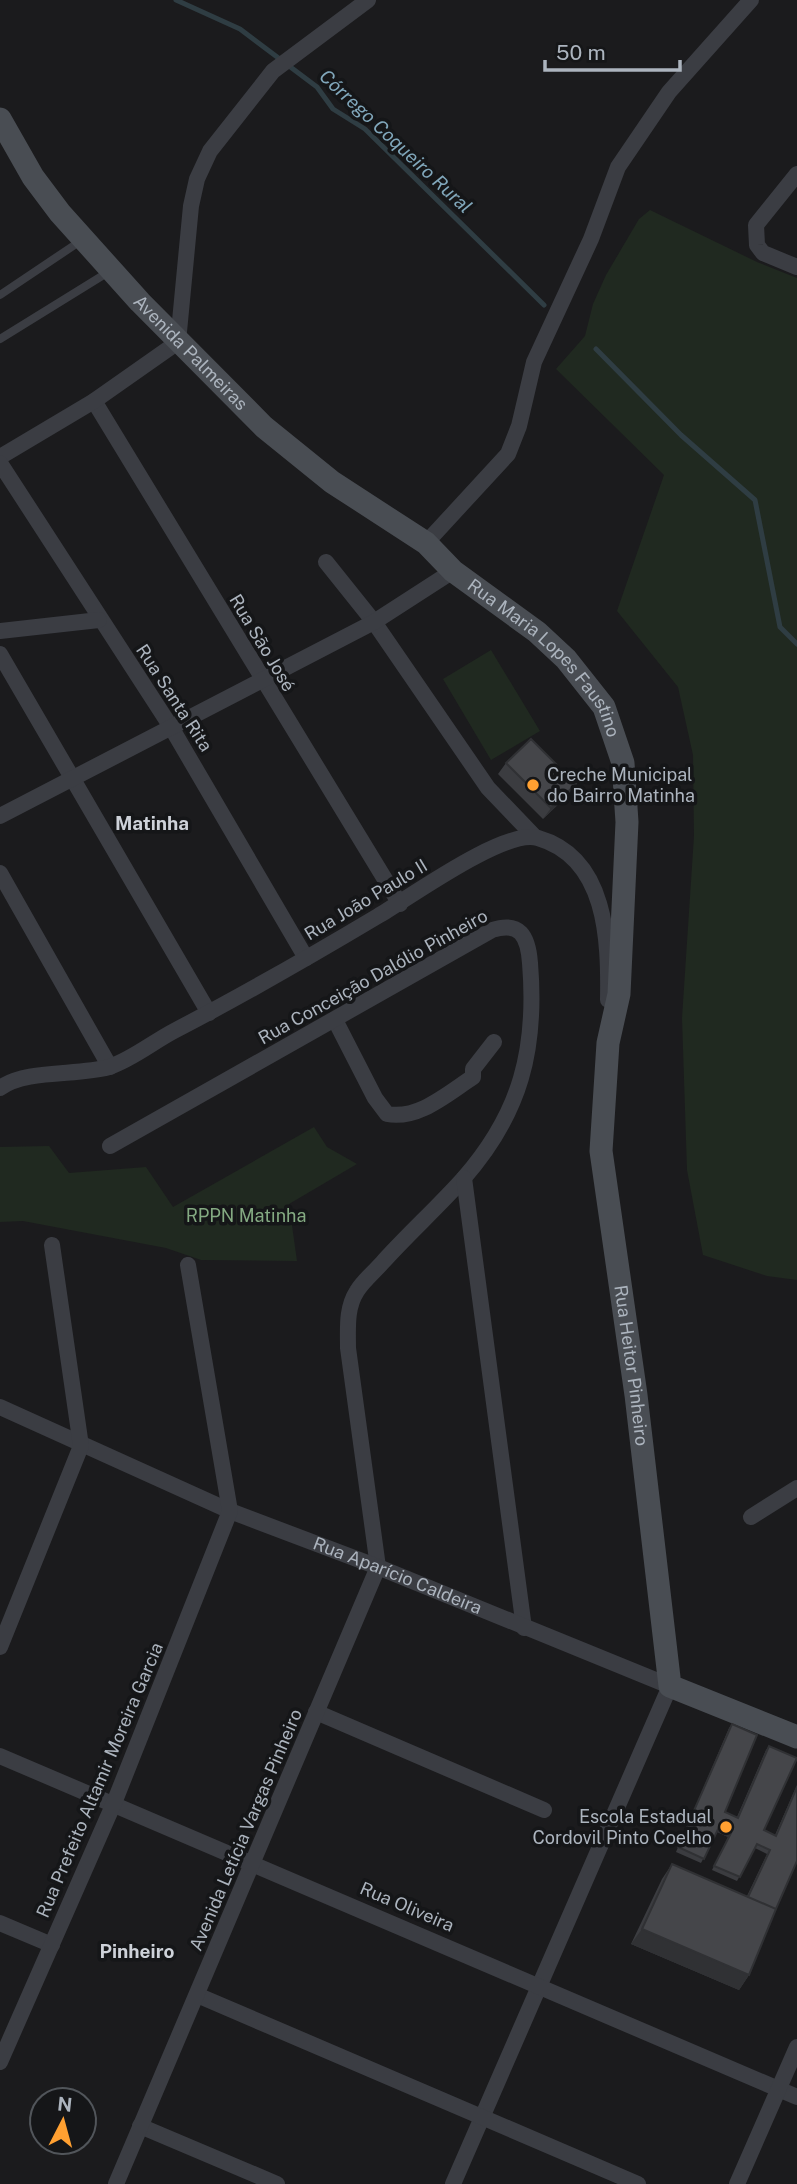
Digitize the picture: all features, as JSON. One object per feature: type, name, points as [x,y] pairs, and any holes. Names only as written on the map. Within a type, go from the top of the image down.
[{"type":"street","points":[[0,457],[94,401],[178,342],[185,246],[197,179],[210,151],[273,71],[368,0]]},
{"type":"street","points":[[426,543],[508,454],[519,426],[534,362],[592,239],[618,167],[669,92],[751,0]]},
{"type":"street","name":"Avenida Palmeiras","points":[[0,119],[33,177],[178,342],[264,427],[313,467],[426,543]]},
{"type":"street","points":[[797,174],[756,225],[754,234],[763,253],[797,267]]},
{"type":"street","name":"Rua São José","points":[[94,401],[262,682],[400,904]]},
{"type":"street","name":"Rua Santa Rita","points":[[0,463],[99,620],[171,727],[306,958]]},
{"type":"street","name":"Rua Maria Lopes Faustino","points":[[426,543],[453,572],[537,632],[566,659],[604,707],[617,738],[627,791],[626,890],[619,994],[608,1043]]},
{"type":"street","points":[[326,562],[374,622],[488,789],[535,837],[567,850],[595,892],[608,952],[608,1043]]},
{"type":"street","points":[[0,817],[374,622],[453,572]]},
{"type":"street","points":[[0,631],[99,620]]},
{"type":"street","points":[[0,654],[209,1013]]},
{"type":"street","name":"Rua João Paulo II","points":[[2,1084],[110,1066],[400,904],[465,862],[505,844],[535,837]]},
{"type":"street","points":[[0,873],[110,1066]]},
{"type":"street","name":"Rua Conceição Dalólio Pinheiro","points":[[110,1146],[492,930],[505,925],[517,928],[524,938],[529,955],[532,994],[530,1052],[500,1128],[464,1178],[357,1291],[348,1315],[348,1348],[378,1567]]},
{"type":"street","points":[[335,1020],[375,1098],[387,1114],[401,1116],[421,1110],[473,1077],[473,1069],[494,1042]]},
{"type":"street","name":"Rua Heitor Pinheiro","points":[[608,1043],[601,1151],[603,1178],[636,1395],[670,1686]]},
{"type":"street","points":[[464,1178],[524,1628]]},
{"type":"street","points":[[0,1647],[81,1446],[52,1245]]},
{"type":"street","points":[[188,1265],[230,1511]]},
{"type":"street","name":"Rua Aparício Caldeira","points":[[0,1407],[81,1446],[230,1511],[378,1567],[797,1737]]},
{"type":"street","points":[[751,1517],[797,1488]]},
{"type":"street","name":"Rua Prefeito Altamir Moreira Garcia","points":[[0,2062],[114,1803],[230,1511]]},
{"type":"street","name":"Avenida Letícia Vargas Pinheiro","points":[[116,2184],[378,1567]]},
{"type":"street","points":[[453,2184],[670,1686]]},
{"type":"street","points":[[316,1712],[544,1810]]},
{"type":"street","name":"Rua Oliveira","points":[[0,1756],[253,1861],[797,2097]]},
{"type":"street","points":[[0,1923],[52,1945]]},
{"type":"street","points":[[197,1994],[638,2184]]},
{"type":"street","points":[[737,2184],[797,2047]]},
{"type":"street","points":[[140,2126],[277,2184]]},
{"type":"lane","points":[[0,295],[85,238]]},
{"type":"lane","points":[[0,340],[112,270]]},
{"type":"green space","points":[[650,210],[757,262],[797,278],[797,1280],[767,1276],[703,1255],[687,1170],[682,1018],[694,836],[693,755],[678,687],[617,611],[664,475],[556,369],[585,336],[593,304],[606,275],[639,219]]},
{"type":"green space","points":[[491,650],[540,731],[491,760],[443,679]]},
{"type":"green space","name":"RPPN Matinha","points":[[314,1127],[327,1147],[357,1164],[289,1204],[297,1261],[201,1260],[166,1248],[23,1221],[0,1222],[0,1147],[49,1146],[69,1173],[146,1167],[173,1207]]},
{"type":"building","points":[[531,739],[576,784],[551,808],[506,763]]},
{"type":"building","name":"Escola Estadual Cordovil Pinto Coelho","points":[[732,1724],[757,1735],[725,1812],[738,1818],[769,1746],[797,1758],[764,1830],[776,1836],[797,1787],[797,1861],[776,1909],[748,1897],[770,1850],[757,1844],[740,1877],[714,1866],[731,1833],[719,1827],[704,1859],[678,1847]]},
{"type":"building","points":[[672,1864],[776,1909],[749,1975],[642,1929]]},
{"type":"waterway","name":"Córrego Coqueiro Rural","points":[[176,0],[240,29],[317,87],[333,109],[365,129],[544,305]]},
{"type":"waterway","name":"Córrego Coqueiro Rural","points":[[596,349],[681,435],[755,500],[780,627],[797,644]]},
{"type":"place","name":"Creche Municipal do Bairro Matinha","points":[[533,785]]},
{"type":"place","name":"Escola Estadual Cordovil Pinto Coelho","points":[[726,1827]]},
{"type":"district","name":"Matinha","points":[[152,823]]},
{"type":"district","name":"Pinheiro","points":[[137,1951]]}]
